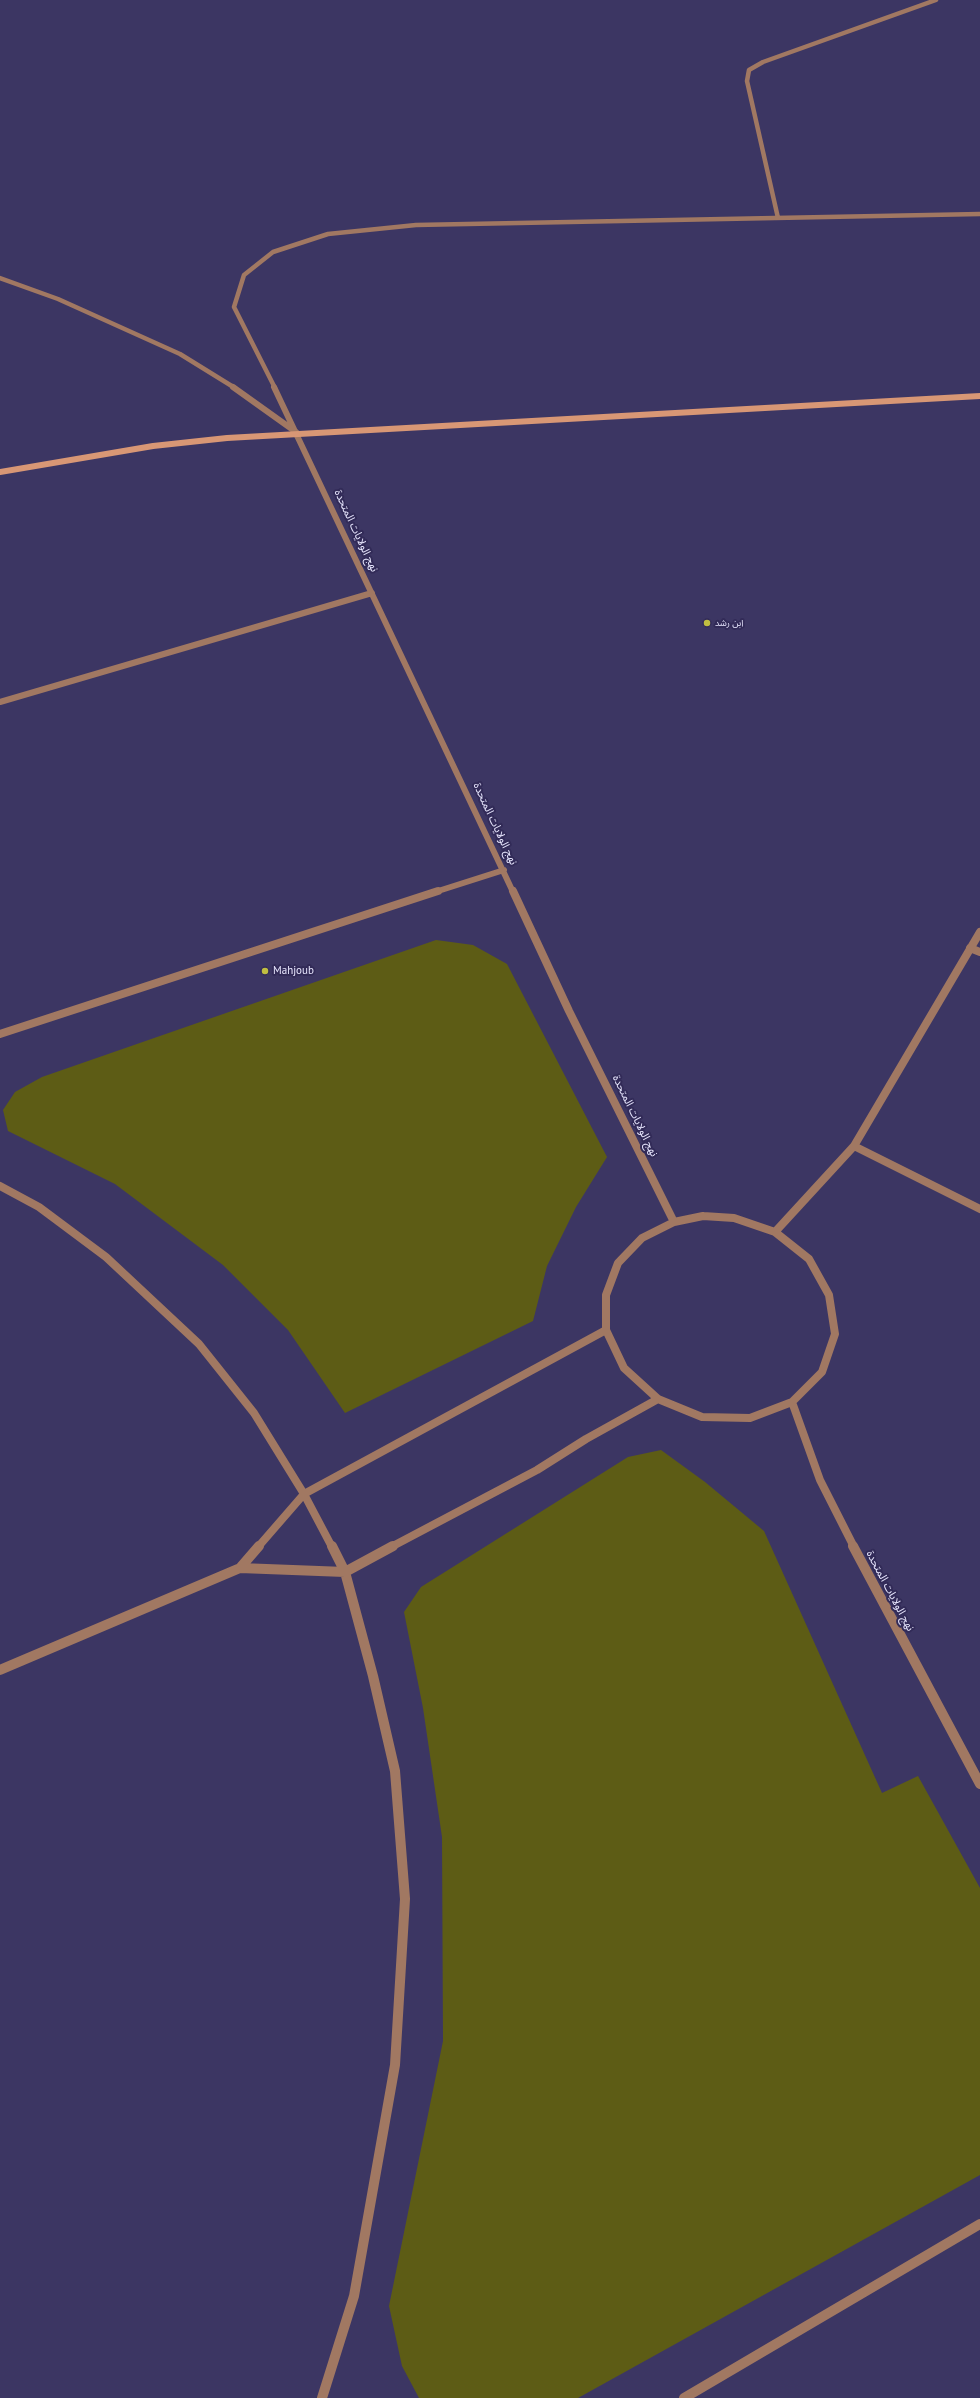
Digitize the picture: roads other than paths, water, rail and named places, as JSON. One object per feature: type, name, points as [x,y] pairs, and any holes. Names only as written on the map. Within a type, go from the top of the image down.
[{"type":"street","points":[[778,218],[747,81],[749,70],[763,62],[936,0]]},
{"type":"street","name":"نهج الولايات المتحدة","points":[[674,1222],[570,1011],[298,434],[234,307],[244,275],[273,252],[328,234],[416,225],[980,214]]},
{"type":"street","points":[[0,278],[21,284],[58,299],[180,354],[223,380],[298,434]]},
{"type":"street","points":[[0,472],[153,446],[227,438],[980,396]]},
{"type":"street","points":[[0,702],[372,593]]},
{"type":"street","points":[[0,1034],[504,870]]},
{"type":"street","points":[[775,1232],[854,1146],[980,932]]},
{"type":"street","points":[[970,948],[980,952]]},
{"type":"street","points":[[854,1146],[980,1209]]},
{"type":"street","points":[[0,1186],[39,1207],[106,1257],[199,1344],[254,1413],[304,1494],[345,1572],[373,1676],[395,1771],[405,1898],[395,2065],[354,2296],[322,2398]]},
{"type":"street","points":[[703,1216],[734,1218],[775,1232],[809,1259],[830,1295],[835,1334],[822,1372],[792,1402],[750,1418],[702,1417],[658,1399],[624,1368],[606,1330],[606,1295],[618,1263],[642,1238],[674,1222],[703,1216]]},
{"type":"street","points":[[240,1568],[304,1494],[606,1330]]},
{"type":"street","points":[[0,1670],[240,1568],[345,1572],[537,1470],[586,1439],[658,1399]]},
{"type":"street","name":"نهج الولايات المتحدة","points":[[792,1402],[820,1480],[868,1578],[980,1784]]},
{"type":"street","points":[[684,2398],[980,2224]]},
{"type":"place","name":"ابن رشد","points":[[707,623]]},
{"type":"place","name":"Mahjoub","points":[[265,971]]}]
